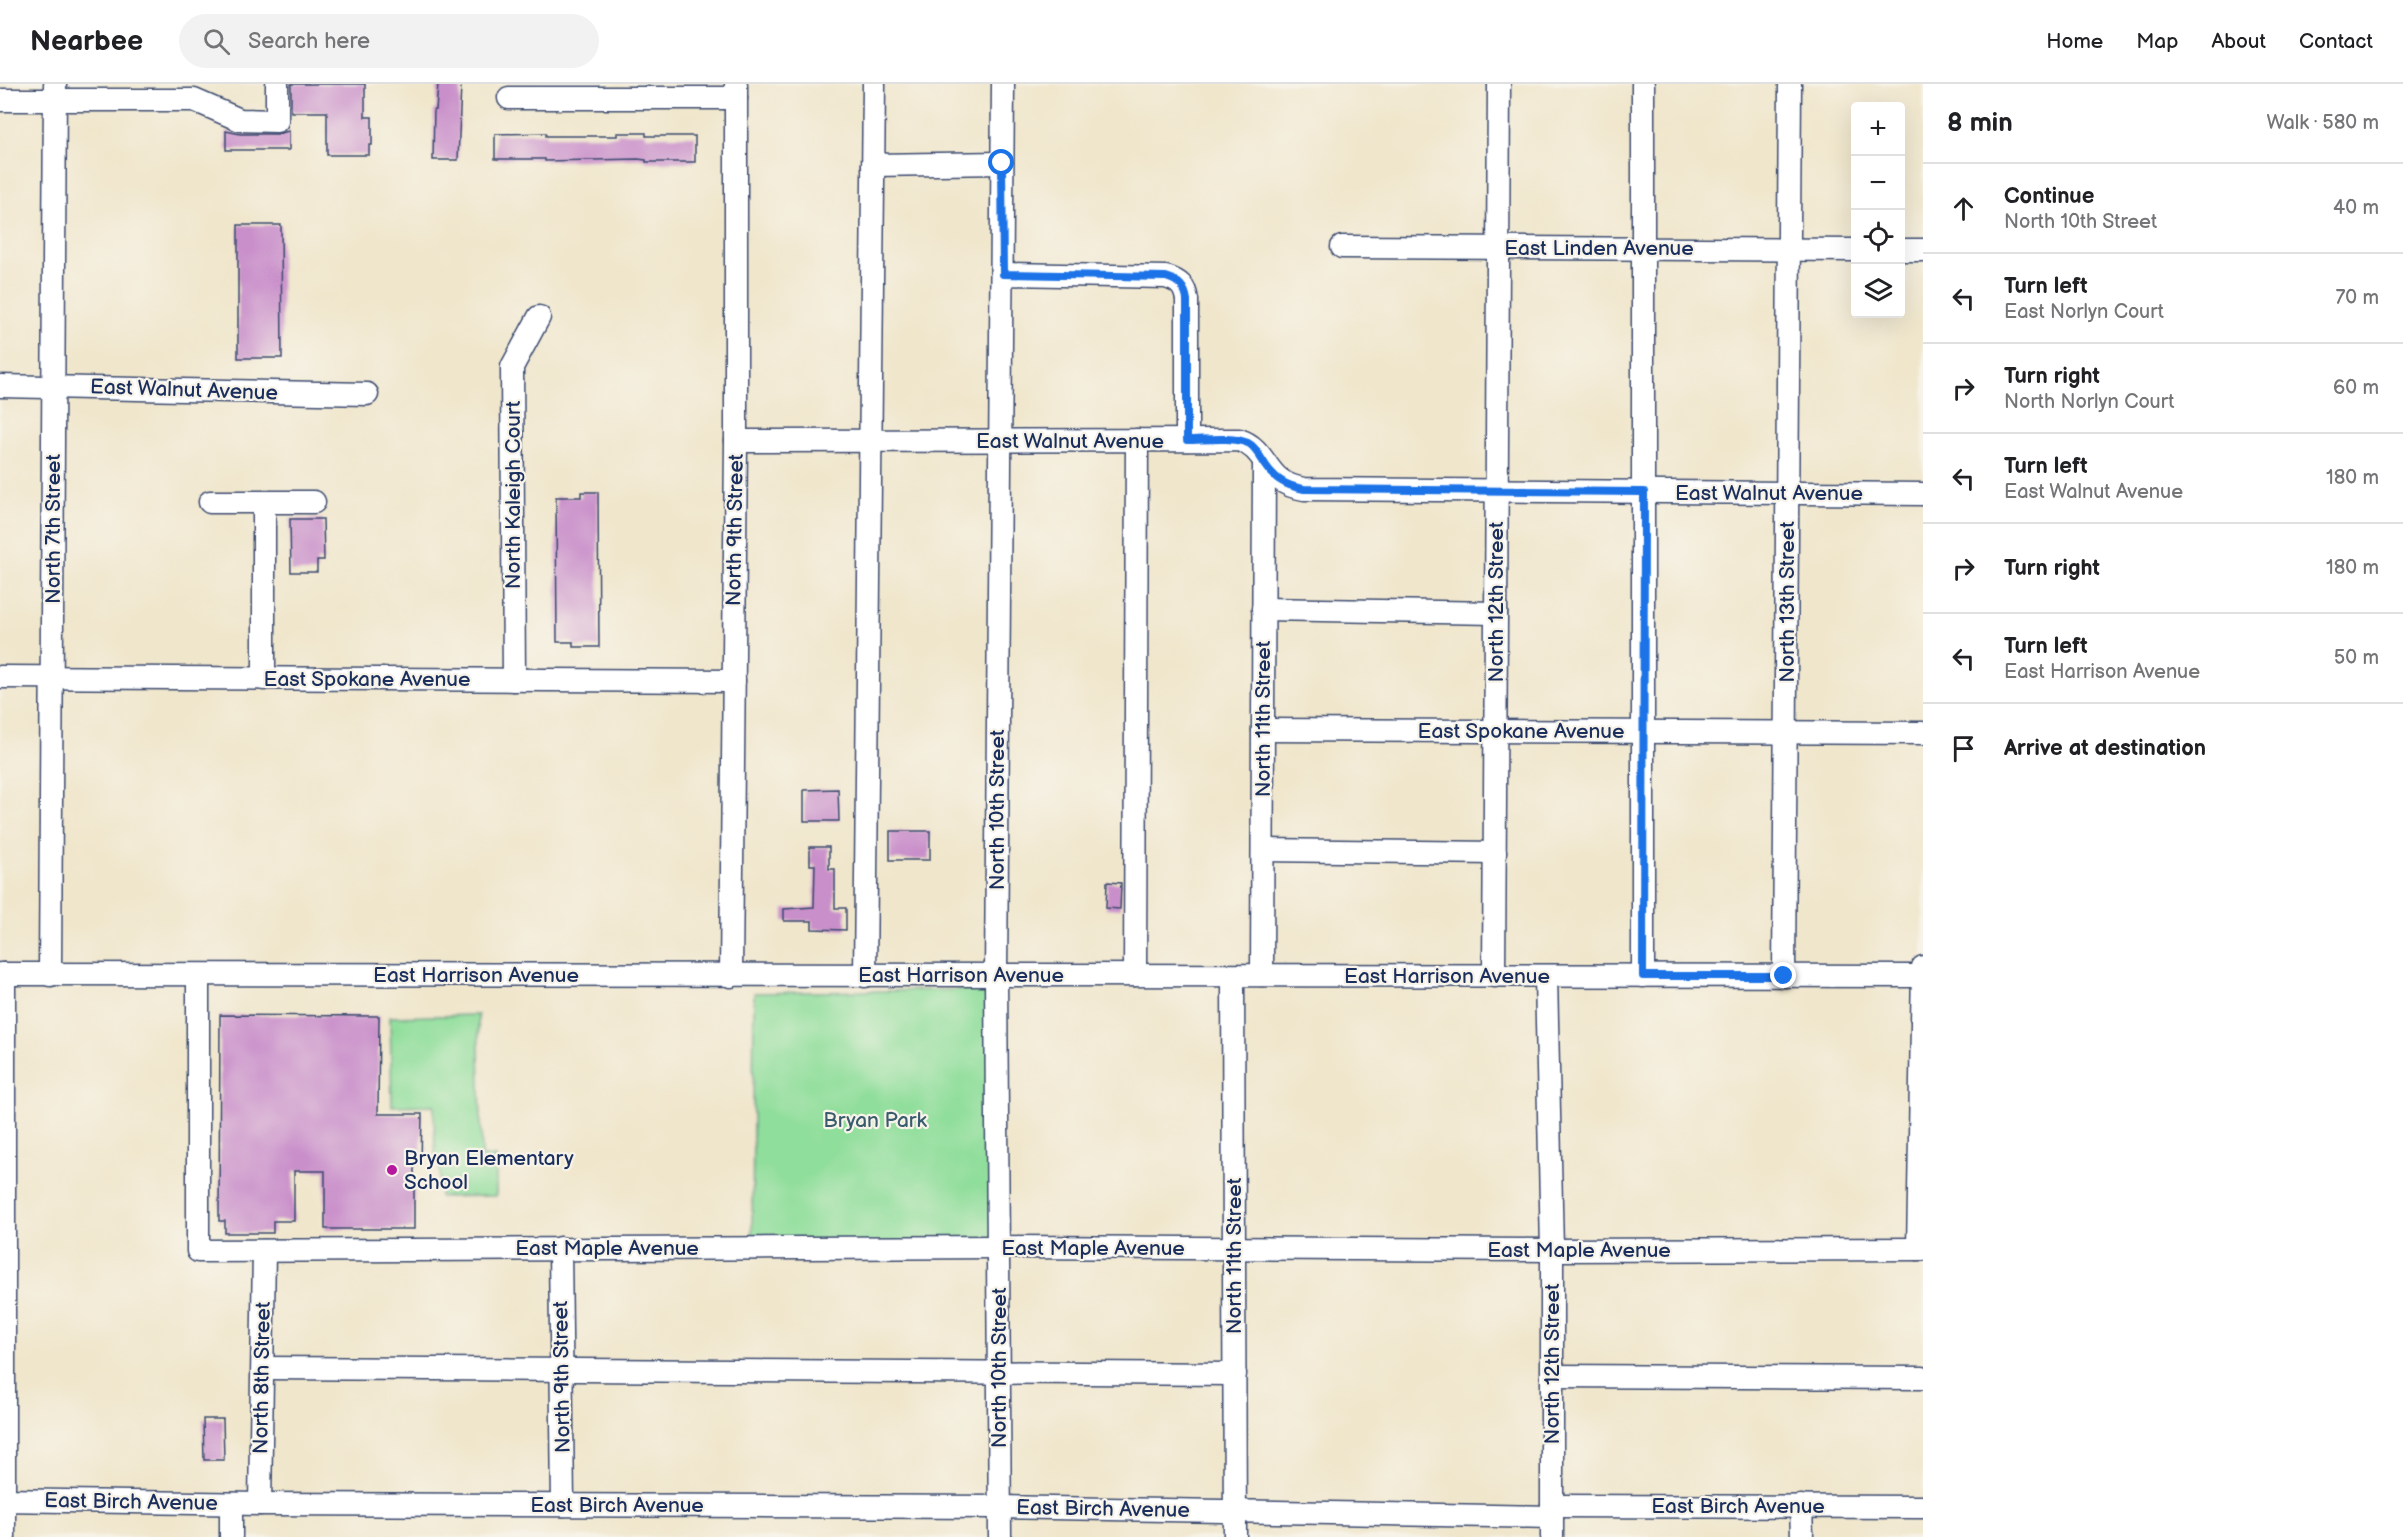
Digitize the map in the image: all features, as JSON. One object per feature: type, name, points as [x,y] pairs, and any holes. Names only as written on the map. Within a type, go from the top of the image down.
[{"type":"street","points":[[0,100],[55,92],[200,102],[240,120],[277,121],[277,84]]},
{"type":"street","points":[[865,976],[874,84]]},
{"type":"street","name":"North 10th Street","points":[[1000,1537],[996,976],[1003,84]]},
{"type":"street","name":"North 12th Street","points":[[1494,976],[1499,84]]},
{"type":"street","points":[[1643,84],[1643,976]]},
{"type":"street","name":"North 13th Street","points":[[1784,976],[1790,84]]},
{"type":"street","points":[[508,98],[575,91],[736,91]]},
{"type":"street","name":"North 9th Street","points":[[731,976],[736,441],[736,91]]},
{"type":"street","name":"North 7th Street","points":[[50,975],[55,92]]},
{"type":"street","points":[[873,165],[1002,163]]},
{"type":"street","name":"East Linden Avenue","points":[[1342,247],[1851,250]]},
{"type":"street","points":[[1905,250],[1923,250]]},
{"type":"street","points":[[1003,274],[1166,277],[1176,280],[1183,286],[1187,300],[1187,440]]},
{"type":"street","name":"North Kaleigh Court","points":[[514,680],[512,367],[539,317]]},
{"type":"street","name":"East Walnut Avenue","points":[[0,386],[367,394]]},
{"type":"street","points":[[1135,975],[1137,440]]},
{"type":"street","name":"East Walnut Avenue","points":[[736,441],[1239,440],[1256,449],[1264,464],[1280,482],[1304,489],[1923,494]]},
{"type":"street","name":"North 11th Street","points":[[1262,975],[1264,464]]},
{"type":"street","points":[[210,502],[314,502]]},
{"type":"street","points":[[264,503],[264,679]]},
{"type":"street","points":[[1263,609],[1496,613]]},
{"type":"street","name":"East Spokane Avenue","points":[[0,677],[734,681]]},
{"type":"street","name":"East Spokane Avenue","points":[[1263,730],[1923,733]]},
{"type":"street","points":[[1263,850],[1495,853]]},
{"type":"street","points":[[1921,1249],[1923,967]]},
{"type":"street","points":[[2,974],[2,1500],[4,1537]]},
{"type":"street","name":"East Harrison Avenue","points":[[2,974],[1923,976]]},
{"type":"street","name":"East Maple Avenue","points":[[198,975],[198,1251],[999,1247],[1552,1250],[1921,1249]]},
{"type":"street","name":"North 11th Street","points":[[1233,976],[1235,1537]]},
{"type":"street","name":"North 12th Street","points":[[1546,976],[1552,1250],[1552,1520]]},
{"type":"street","name":"North 9th Street","points":[[560,1248],[563,1505]]},
{"type":"street","name":"North 8th Street","points":[[260,1504],[264,1251]]},
{"type":"street","points":[[262,1368],[1235,1374]]},
{"type":"street","points":[[1552,1376],[1923,1378]]},
{"type":"street","name":"East Birch Avenue","points":[[2,1500],[231,1504],[1000,1507],[1552,1520],[1801,1506],[1923,1507]]},
{"type":"street","points":[[231,1504],[231,1537]]},
{"type":"street","points":[[1801,1506],[1802,1537]]},
{"type":"green space","name":"Bryan Park","points":[[995,989],[999,1247],[752,1247],[754,993]]},
{"type":"green space","points":[[478,1015],[482,1157],[496,1157],[496,1196],[440,1197],[440,1158],[435,1157],[434,1105],[392,1106],[390,1017]]},
{"type":"building","points":[[291,84],[365,84],[365,117],[372,117],[372,145],[369,145],[369,155],[327,155],[327,112],[291,112]]},
{"type":"building","points":[[438,84],[461,84],[458,160],[433,160],[434,110],[436,110]]},
{"type":"building","points":[[226,131],[240,134],[277,134],[289,131],[289,150],[226,150]]},
{"type":"building","points":[[546,133],[546,136],[617,136],[617,133],[646,133],[646,136],[695,136],[695,162],[646,162],[646,160],[638,159],[545,161],[545,159],[495,159],[495,134]]},
{"type":"building","points":[[238,225],[281,225],[282,358],[238,358]]},
{"type":"building","points":[[581,492],[598,492],[599,647],[573,647],[573,642],[557,642],[556,497],[581,497]]},
{"type":"building","points":[[290,519],[323,519],[324,560],[317,560],[317,572],[291,572]]},
{"type":"building","points":[[838,789],[839,821],[804,821],[804,790]]},
{"type":"building","points":[[890,831],[930,831],[930,860],[890,860]]},
{"type":"building","points":[[810,847],[829,847],[829,869],[835,869],[835,908],[846,908],[846,930],[812,929],[812,921],[784,921],[784,909],[814,907],[815,865],[810,865]]},
{"type":"building","points":[[1107,882],[1121,883],[1120,909],[1106,908]]},
{"type":"building","points":[[220,1015],[379,1016],[378,1114],[422,1114],[421,1164],[414,1164],[414,1229],[325,1229],[325,1171],[294,1171],[294,1221],[273,1221],[273,1233],[225,1233],[225,1221],[219,1221]]},
{"type":"building","points":[[203,1419],[223,1419],[224,1460],[204,1460]]},
{"type":"place","name":"Bryan Elementary School","points":[[392,1170]]},
{"type":"route","points":[[1002,163],[1003,274],[1166,277],[1176,280],[1183,286],[1187,300],[1187,440],[1239,440],[1250,444],[1256,449],[1274,477],[1294,488],[1644,492],[1643,976],[1784,976]]}]
